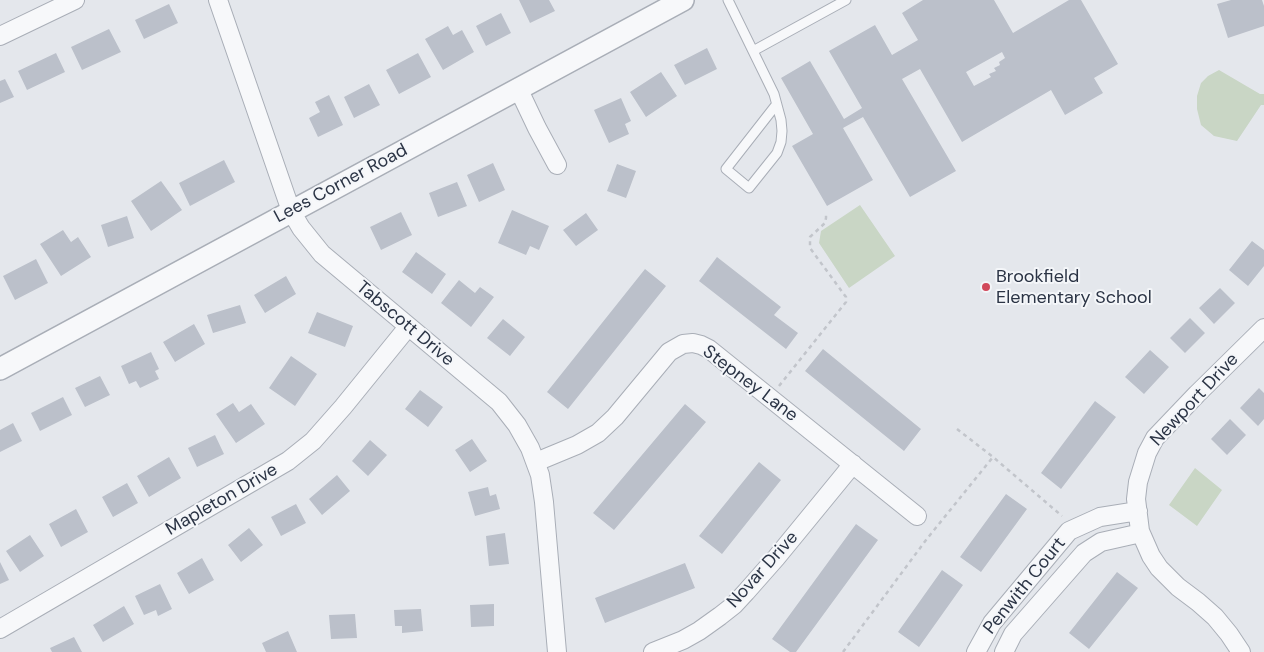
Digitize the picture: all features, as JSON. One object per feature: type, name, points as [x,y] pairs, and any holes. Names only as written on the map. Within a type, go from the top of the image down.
[{"type":"street","points":[[0,36],[75,0]]},
{"type":"street","name":"Tabscott Drive","points":[[218,0],[291,211],[301,228],[322,254],[498,402],[517,425],[530,448],[540,475],[544,502],[557,652]]},
{"type":"street","name":"Lees Corner Road","points":[[0,369],[682,0]]},
{"type":"street","points":[[518,88],[556,165]]},
{"type":"street","name":"Mapleton Drive","points":[[0,629],[288,461],[313,441],[408,327]]},
{"type":"street","name":"Newport Drive","points":[[1241,652],[1215,617],[1178,587],[1159,568],[1151,556],[1141,533],[1136,499],[1138,482],[1147,453],[1155,438],[1264,328]]},
{"type":"street","name":"Stepney Lane","points":[[536,462],[577,445],[598,433],[615,418],[673,348],[693,343],[709,348],[917,516]]},
{"type":"street","name":"Novar Drive","points":[[653,652],[683,640],[699,631],[734,605],[776,558],[853,464]]},
{"type":"street","name":"Penwith Court","points":[[976,652],[992,623],[1069,532],[1100,517],[1138,511]]},
{"type":"street","name":"Penwith Court","points":[[1004,652],[1013,634],[1084,553],[1102,542],[1141,533]]},
{"type":"lane","points":[[728,0],[774,94],[781,120],[781,142],[777,153],[749,188],[726,169],[776,105]]},
{"type":"lane","points":[[753,51],[846,0]]},
{"type":"path","points":[[776,389],[846,302],[846,297],[810,248],[810,237],[825,223],[826,213]]},
{"type":"path","points":[[957,429],[1062,516]]},
{"type":"path","points":[[843,652],[926,540],[993,457]]},
{"type":"green space","points":[[1219,70],[1260,94],[1264,94],[1264,105],[1261,105],[1237,141],[1214,136],[1201,125],[1197,109],[1197,96],[1201,83],[1208,76]]},
{"type":"green space","points":[[860,205],[895,256],[849,288],[819,243],[821,231]]},
{"type":"green space","points":[[1195,468],[1222,490],[1197,526],[1169,505]]},
{"type":"building","points":[[519,0],[549,0],[555,11],[530,23]]},
{"type":"building","points":[[923,0],[994,0],[1013,33],[1069,0],[1081,0],[1118,64],[1094,78],[1103,93],[1065,115],[1051,90],[962,142],[920,69],[902,79],[956,171],[910,197],[863,117],[843,128],[873,180],[827,206],[792,146],[813,134],[781,78],[810,61],[844,119],[862,108],[829,51],[875,25],[892,55],[918,40],[902,13]],"holes":[[[1002,52],[1005,58],[999,62],[1000,65],[994,68],[996,71],[989,74],[991,77],[974,86],[966,72]]]},
{"type":"building","points":[[1231,0],[1262,0],[1264,6],[1264,26],[1228,38],[1217,4]]},
{"type":"building","points":[[169,4],[178,23],[144,39],[135,20]]},
{"type":"building","points":[[501,13],[511,33],[486,46],[476,26]]},
{"type":"building","points":[[448,26],[453,35],[462,30],[474,52],[443,70],[425,39]]},
{"type":"building","points":[[109,29],[121,52],[82,70],[71,47]]},
{"type":"building","points":[[707,48],[717,69],[685,85],[674,65]]},
{"type":"building","points":[[56,53],[65,72],[27,90],[18,71]]},
{"type":"building","points":[[418,53],[431,77],[399,94],[386,70]]},
{"type":"building","points":[[661,72],[677,96],[646,117],[630,92]]},
{"type":"building","points":[[5,79],[14,97],[0,103],[0,81]]},
{"type":"building","points":[[369,84],[380,105],[354,118],[344,97]]},
{"type":"building","points":[[329,95],[343,125],[318,137],[309,118],[320,112],[315,102]]},
{"type":"building","points":[[621,98],[631,121],[625,124],[629,134],[609,143],[594,110]]},
{"type":"building","points":[[224,160],[235,182],[190,206],[179,183]]},
{"type":"building","points":[[493,163],[505,190],[479,202],[467,175]]},
{"type":"building","points":[[617,164],[636,171],[626,198],[607,191]]},
{"type":"building","points":[[161,181],[182,210],[151,231],[131,201]]},
{"type":"building","points":[[457,182],[467,206],[438,217],[429,193]]},
{"type":"building","points":[[512,210],[549,226],[539,250],[530,246],[526,255],[498,243]]},
{"type":"building","points":[[401,212],[412,235],[381,250],[370,227]]},
{"type":"building","points":[[586,213],[598,230],[576,246],[563,230]]},
{"type":"building","points":[[127,216],[134,238],[108,247],[101,225]]},
{"type":"building","points":[[63,230],[71,242],[78,237],[91,257],[61,276],[40,244]]},
{"type":"building","points":[[1252,241],[1264,250],[1264,266],[1248,286],[1229,270]]},
{"type":"building","points":[[416,252],[446,274],[432,294],[402,272]]},
{"type":"building","points":[[717,257],[781,307],[774,315],[798,333],[786,349],[699,281]]},
{"type":"building","points":[[36,259],[48,283],[15,300],[3,276]]},
{"type":"building","points":[[645,269],[666,286],[568,409],[547,392]]},
{"type":"building","points":[[286,276],[296,294],[265,313],[254,295]]},
{"type":"building","points":[[459,280],[475,293],[480,287],[494,297],[471,327],[441,303]]},
{"type":"building","points":[[1220,288],[1235,303],[1214,324],[1199,308]]},
{"type":"building","points":[[240,305],[246,323],[213,333],[207,315]]},
{"type":"building","points":[[317,312],[353,326],[345,347],[308,333]]},
{"type":"building","points":[[1190,318],[1205,333],[1185,353],[1170,338]]},
{"type":"building","points":[[503,319],[525,337],[510,356],[487,338]]},
{"type":"building","points":[[194,324],[205,344],[175,362],[163,342]]},
{"type":"building","points":[[823,349],[921,429],[904,451],[805,371]]},
{"type":"building","points":[[1150,350],[1169,367],[1144,394],[1125,377]]},
{"type":"building","points":[[151,352],[159,369],[155,371],[159,379],[140,388],[136,381],[129,384],[121,366]]},
{"type":"building","points":[[291,356],[317,374],[295,406],[269,388]]},
{"type":"building","points":[[100,376],[110,395],[85,407],[75,388]]},
{"type":"building","points":[[1259,388],[1264,393],[1264,419],[1258,426],[1240,408]]},
{"type":"building","points":[[420,390],[443,407],[428,427],[405,409]]},
{"type":"building","points":[[63,397],[72,415],[40,431],[31,413]]},
{"type":"building","points":[[1095,401],[1116,417],[1061,489],[1041,473]]},
{"type":"building","points":[[233,403],[239,412],[251,404],[265,424],[236,443],[216,414]]},
{"type":"building","points":[[685,404],[706,422],[614,530],[593,513]]},
{"type":"building","points":[[1230,419],[1246,435],[1227,455],[1211,439]]},
{"type":"building","points":[[13,423],[22,441],[0,452],[0,430]]},
{"type":"building","points":[[215,435],[224,454],[197,467],[188,448]]},
{"type":"building","points":[[472,439],[487,461],[470,472],[455,450]]},
{"type":"building","points":[[370,440],[387,455],[368,476],[352,461]]},
{"type":"building","points":[[169,457],[181,478],[149,497],[137,476]]},
{"type":"building","points":[[759,462],[781,480],[722,554],[699,536]]},
{"type":"building","points":[[337,475],[350,491],[322,515],[309,499]]},
{"type":"building","points":[[127,483],[138,503],[113,517],[102,497]]},
{"type":"building","points":[[488,487],[490,496],[496,494],[500,509],[475,516],[468,492]]},
{"type":"building","points":[[1006,494],[1027,509],[981,572],[960,557]]},
{"type":"building","points":[[296,504],[306,523],[281,536],[271,517]]},
{"type":"building","points":[[76,509],[88,532],[61,547],[49,524]]},
{"type":"building","points":[[856,524],[878,540],[796,652],[790,652],[772,639]]},
{"type":"building","points":[[249,528],[263,545],[241,562],[228,545]]},
{"type":"building","points":[[505,533],[509,564],[489,566],[486,536]]},
{"type":"building","points":[[30,535],[44,556],[20,572],[6,551]]},
{"type":"building","points":[[202,558],[214,580],[189,594],[177,573]]},
{"type":"building","points":[[0,562],[9,580],[0,584]]},
{"type":"building","points":[[685,563],[695,588],[605,623],[595,598]]},
{"type":"building","points":[[942,570],[963,585],[919,647],[898,632]]},
{"type":"building","points":[[1117,572],[1138,588],[1089,649],[1069,633]]},
{"type":"building","points":[[160,584],[172,609],[158,616],[156,610],[144,615],[135,596]]},
{"type":"building","points":[[494,604],[494,626],[471,627],[470,605]]},
{"type":"building","points":[[124,606],[134,624],[103,642],[93,625]]},
{"type":"building","points":[[421,609],[423,631],[402,633],[402,626],[395,626],[394,610]]},
{"type":"building","points":[[355,614],[357,638],[331,639],[329,615]]},
{"type":"building","points":[[288,631],[297,652],[266,652],[262,643]]},
{"type":"building","points":[[74,637],[82,652],[52,652],[50,648]]},
{"type":"place","name":"Brookfield Elementary School","points":[[986,287]]}]
